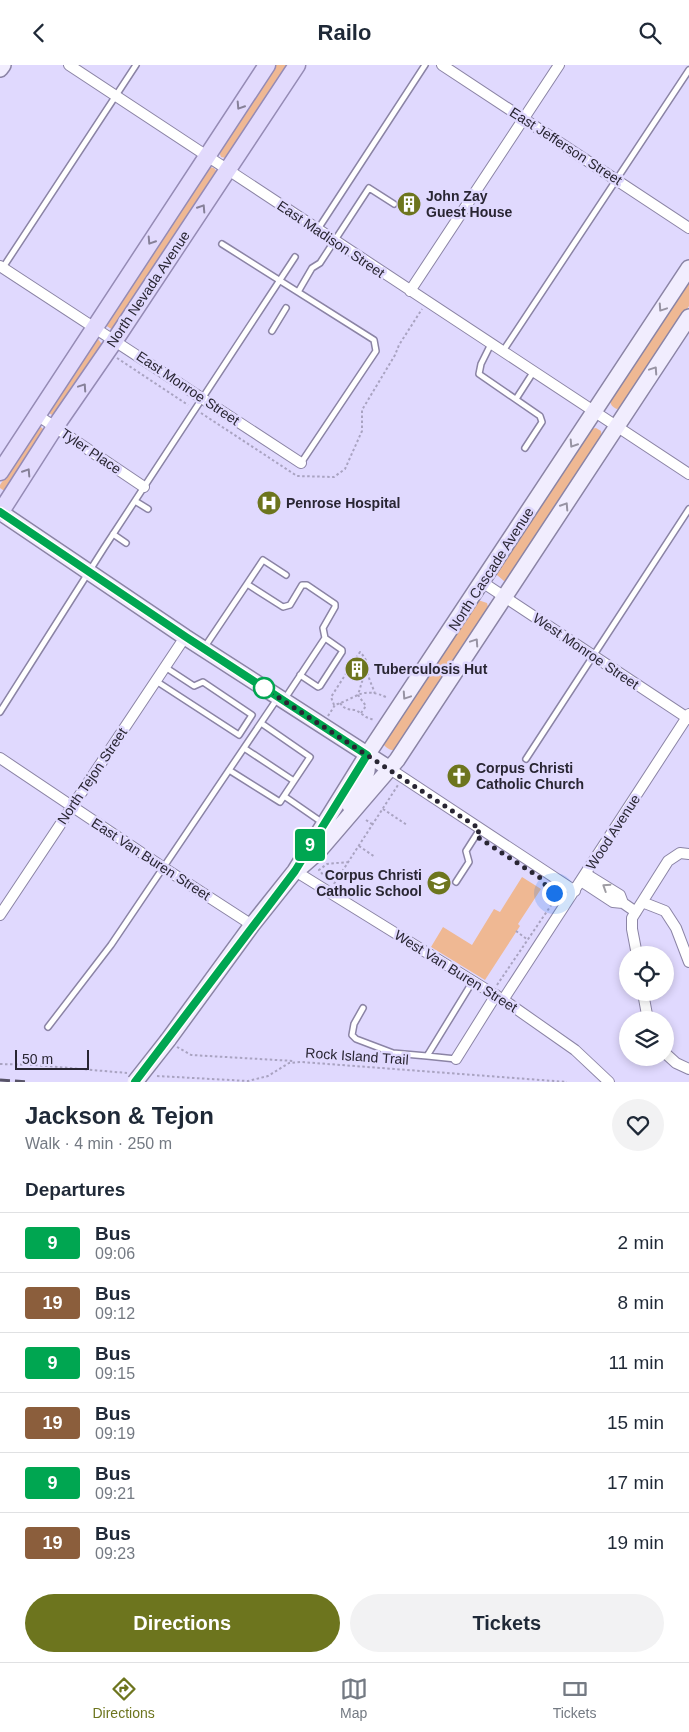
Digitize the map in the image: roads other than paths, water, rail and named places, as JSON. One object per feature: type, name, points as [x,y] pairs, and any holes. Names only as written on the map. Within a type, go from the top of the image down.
[{"type":"main road","points":[[0,69],[3,65]]},
{"type":"main road","name":"North Nevada Avenue","points":[[0,471],[267,65]]},
{"type":"main road","name":"North Nevada Avenue","points":[[0,513],[55,427],[115,340],[297,65]]},
{"type":"main road","name":"North Cascade Avenue","points":[[367,755],[689,267]]},
{"type":"main road","name":"North Cascade Avenue","points":[[131,1077],[170,1038],[252,925],[295,871],[318,852],[329,829],[390,769],[689,317]]},
{"type":"main road","points":[[0,513],[186,637],[390,769]]},
{"type":"main road","points":[[329,829],[366,778],[369,765],[367,755]]},
{"type":"street","name":"East Madison Street","points":[[69,65],[689,474]]},
{"type":"street","name":"East Jefferson Street","points":[[442,65],[689,228]]},
{"type":"street","points":[[410,291],[560,65]]},
{"type":"street","name":"East Monroe Street","points":[[1,268],[95,327],[301,463]]},
{"type":"street","name":"Tyler Place","points":[[37,415],[144,487]]},
{"type":"street","name":"West Monroe Street","points":[[482,582],[688,717]]},
{"type":"street","name":"North Tejon Street","points":[[0,915],[186,637]]},
{"type":"street","name":"Wood Avenue","points":[[456,1059],[496,995],[574,891],[688,717]]},
{"type":"street","name":"East Van Buren Street","points":[[0,759],[252,925]]},
{"type":"street","points":[[390,769],[574,891]]},
{"type":"street","points":[[635,946],[632,918],[668,861],[680,853],[689,854]]},
{"type":"street","name":"West Van Buren Street","points":[[295,871],[496,995],[575,1050],[609,1082]]},
{"type":"street","points":[[583,877],[620,895],[622,903],[636,912]]},
{"type":"street","points":[[642,902],[665,911],[676,928],[689,962]]},
{"type":"street","points":[[674,1061],[689,1069]]},
{"type":"lane","points":[[1,268],[136,65]]},
{"type":"lane","points":[[318,229],[425,65]]},
{"type":"lane","points":[[503,352],[689,70]]},
{"type":"lane","points":[[298,292],[312,268],[320,263],[369,187],[394,204]]},
{"type":"lane","points":[[222,245],[374,340],[376,351],[301,463]]},
{"type":"lane","points":[[0,712],[113,534],[295,257]]},
{"type":"lane","points":[[272,331],[286,308]]},
{"type":"lane","points":[[491,344],[481,364],[479,374],[540,416],[542,422],[525,448]]},
{"type":"lane","points":[[516,399],[534,371]]},
{"type":"lane","points":[[135,501],[148,509]]},
{"type":"lane","points":[[526,759],[689,509]]},
{"type":"lane","points":[[113,534],[126,543]]},
{"type":"lane","points":[[203,648],[263,560],[286,575]]},
{"type":"lane","points":[[247,584],[283,607],[290,605],[301,584],[307,585],[335,604],[323,629],[325,637],[342,652],[320,686],[318,687],[300,675]]},
{"type":"lane","points":[[48,1027],[110,945],[261,723],[300,675],[325,637]]},
{"type":"lane","points":[[156,681],[239,735],[252,715],[203,682],[194,686],[165,667]]},
{"type":"lane","points":[[230,770],[280,802],[310,757],[261,723]]},
{"type":"lane","points":[[244,748],[294,781]]},
{"type":"lane","points":[[284,796],[329,829]]},
{"type":"lane","points":[[456,882],[469,863],[466,851],[480,829]]},
{"type":"lane","points":[[427,1056],[472,981]]},
{"type":"lane","points":[[362,1009],[352,1031],[352,1035],[356,1039],[393,1053],[456,1059]]},
{"type":"railway","points":[[0,1080],[29,1082]]},
{"type":"place","name":"John Zay Guest House","points":[[409,204]]},
{"type":"place","name":"Penrose Hospital","points":[[269,503]]},
{"type":"place","name":"Tuberculosis Hut","points":[[357,669]]},
{"type":"place","name":"Corpus Christi Catholic Church","points":[[459,776]]},
{"type":"place","name":"Corpus Christi Catholic School","points":[[439,883]]}]
